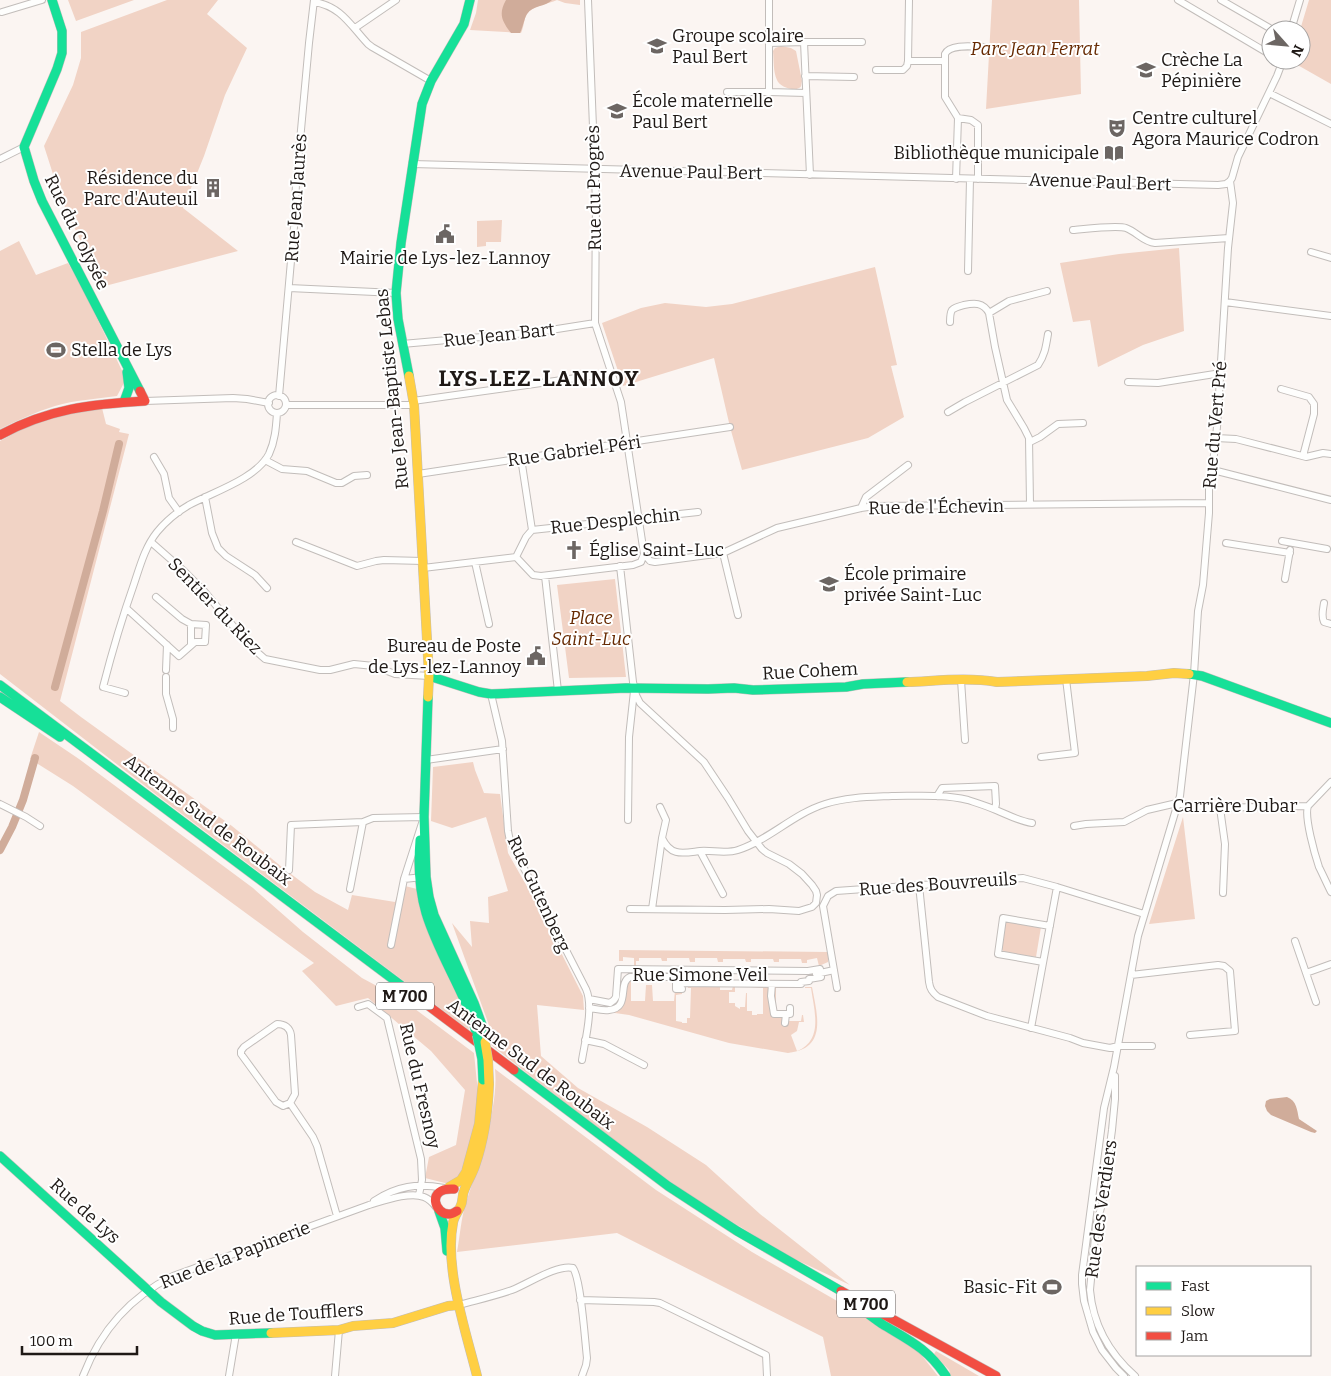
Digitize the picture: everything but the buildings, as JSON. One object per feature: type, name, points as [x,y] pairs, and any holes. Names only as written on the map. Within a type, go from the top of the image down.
[{"type":"main road","points":[[24,147],[62,53],[62,31],[52,0]]},
{"type":"main road","name":"Rue Jean-Baptiste Lebas","points":[[462,1200],[483,1136],[487,1113],[486,1082],[488,1060],[482,1025],[474,1003],[434,915],[423,877],[419,845],[424,817],[429,676],[414,403],[402,344],[396,293],[398,266],[420,110],[431,81],[464,24],[470,0]]},
{"type":"main road","name":"Rue du Colysée","points":[[24,147],[42,201],[123,360],[130,380],[128,394],[124,402]]},
{"type":"main road","name":"Rue du Colysée","points":[[123,360],[145,401]]},
{"type":"main road","points":[[0,435],[28,421],[56,411],[86,405],[145,401]]},
{"type":"main road","name":"Rue Cohem","points":[[429,676],[491,694],[634,688],[734,688],[752,690],[961,680],[997,682],[1147,676],[1171,673],[1194,674],[1331,723]]},
{"type":"main road","name":"Antenne Sud de Roubaix","points":[[0,685],[668,1186],[736,1231],[996,1376]]},
{"type":"main road","name":"Antenne Sud de Roubaix","points":[[0,697],[77,748],[645,1177],[774,1260],[986,1376]]},
{"type":"main road","name":"Rue Jean-Baptiste Lebas","points":[[423,877],[422,898],[430,924],[464,994],[473,1018],[486,1082],[479,1124],[466,1172],[461,1180],[447,1188]]},
{"type":"main road","name":"Rue de Lys","points":[[0,1156],[148,1290]]},
{"type":"main road","points":[[459,1305],[450,1284],[445,1228],[435,1202],[436,1195],[447,1188],[458,1192],[462,1200],[453,1224],[452,1260],[459,1305],[477,1376]]},
{"type":"main road","points":[[438,1209],[448,1214],[457,1211]]},
{"type":"main road","name":"Rue de Toufflers","points":[[148,1290],[198,1330],[211,1334],[339,1330],[353,1326],[393,1323],[448,1306],[459,1305]]},
{"type":"main road","points":[[854,1304],[926,1351],[936,1360],[946,1376]]},
{"type":"main road","points":[[940,1344],[1004,1376]]},
{"type":"street","points":[[2,12],[42,0]]},
{"type":"street","points":[[383,9],[387,0]]},
{"type":"street","points":[[355,28],[396,0]]},
{"type":"street","name":"Rue du Progrès","points":[[588,0],[596,214],[595,323],[621,402],[639,518]]},
{"type":"street","points":[[769,0],[769,92]]},
{"type":"street","points":[[876,70],[903,70],[907,66],[908,0]]},
{"type":"street","points":[[1178,0],[1261,49]]},
{"type":"street","points":[[1221,0],[1261,23]]},
{"type":"street","points":[[1294,20],[1300,0]]},
{"type":"street","points":[[314,1],[334,8],[372,48],[431,81]]},
{"type":"street","name":"Rue Jean Jaurès","points":[[279,396],[295,216],[296,184],[314,1]]},
{"type":"street","points":[[804,42],[810,175]]},
{"type":"street","points":[[769,43],[862,42]]},
{"type":"street","points":[[956,179],[958,118],[945,97],[944,61],[947,50],[950,48],[987,47]]},
{"type":"street","points":[[908,60],[944,61]]},
{"type":"street","name":"Rue du Vert Pré","points":[[1179,803],[1194,674],[1198,610],[1203,585],[1209,513],[1209,489],[1216,438],[1233,200],[1230,182],[1240,154],[1269,93],[1278,70]]},
{"type":"street","points":[[805,76],[854,77]]},
{"type":"street","points":[[727,92],[806,93]]},
{"type":"street","points":[[1269,93],[1331,124]]},
{"type":"street","points":[[958,118],[971,120],[978,125],[978,179]]},
{"type":"street","points":[[0,159],[24,147]]},
{"type":"street","name":"Avenue Paul Bert","points":[[412,164],[1218,185],[1230,182]]},
{"type":"street","points":[[968,271],[970,179]]},
{"type":"street","points":[[1073,230],[1121,227],[1133,232],[1146,241],[1155,243],[1229,238]]},
{"type":"street","points":[[1311,252],[1331,258]]},
{"type":"street","points":[[289,288],[396,293]]},
{"type":"street","points":[[989,312],[1010,301],[1047,291]]},
{"type":"street","points":[[1225,302],[1331,316]]},
{"type":"street","points":[[950,322],[952,310],[957,307],[975,303],[985,307],[989,312],[1007,400],[1030,442],[1030,504]]},
{"type":"street","name":"Rue Jean Bart","points":[[402,344],[538,332],[595,323]]},
{"type":"street","points":[[948,412],[1038,365],[1045,352],[1048,334]]},
{"type":"street","points":[[286,405],[414,403],[612,373]]},
{"type":"street","points":[[1128,382],[1158,383],[1221,373]]},
{"type":"street","points":[[1281,389],[1309,397],[1314,404],[1314,414],[1302,456]]},
{"type":"street","points":[[279,396],[285,399],[286,405],[284,411],[277,414],[271,411],[269,404],[273,397],[279,396]]},
{"type":"street","points":[[145,401],[233,398],[269,404]]},
{"type":"street","points":[[125,693],[103,687],[126,608],[143,557],[151,542],[161,528],[179,512],[253,472],[265,460],[274,439],[277,414]]},
{"type":"street","points":[[1030,442],[1058,424],[1083,423]]},
{"type":"street","name":"Rue Gabriel Péri","points":[[418,474],[730,427]]},
{"type":"street","points":[[1216,438],[1236,440],[1309,457],[1323,453],[1331,454]]},
{"type":"street","points":[[154,458],[164,474],[168,498],[179,512]]},
{"type":"street","points":[[516,557],[526,537],[532,530],[521,458]]},
{"type":"street","points":[[265,460],[282,469],[307,471],[336,483],[342,483],[354,476],[367,475]]},
{"type":"street","points":[[861,508],[866,497],[908,464]]},
{"type":"street","points":[[1213,470],[1331,500]]},
{"type":"street","points":[[205,497],[212,533],[218,548],[226,556],[255,575],[267,588]]},
{"type":"street","name":"Rue de l'Échevin","points":[[644,554],[655,562],[723,553],[777,528],[861,508],[880,506],[1208,503]]},
{"type":"street","name":"Rue Desplechin","points":[[532,530],[698,512]]},
{"type":"street","points":[[516,557],[537,576],[638,564],[641,562],[644,554],[639,518]]},
{"type":"street","points":[[1282,541],[1327,549]]},
{"type":"street","name":"Sentier du Riez","points":[[151,542],[191,577],[249,645],[265,659],[320,670],[330,670],[354,664],[374,666],[395,674],[429,676]]},
{"type":"street","points":[[296,542],[357,566],[376,561],[423,564],[475,562],[516,557]]},
{"type":"street","points":[[1226,543],[1290,553]]},
{"type":"street","points":[[1285,579],[1291,543]]},
{"type":"street","points":[[723,553],[738,615]]},
{"type":"street","points":[[475,562],[489,624]]},
{"type":"street","points":[[620,566],[634,688],[640,703],[708,767],[756,842],[767,853],[789,864],[802,874],[816,891],[817,895],[816,902],[808,909],[799,911],[769,909],[630,909]]},
{"type":"street","points":[[545,576],[558,691]]},
{"type":"street","points":[[126,608],[179,656],[195,642],[205,642],[206,625],[191,624],[182,619],[156,597]]},
{"type":"street","points":[[1324,603],[1323,620],[1331,624]]},
{"type":"street","points":[[191,624],[191,645]]},
{"type":"street","points":[[167,645],[166,694],[173,728]]},
{"type":"street","points":[[1041,757],[1075,753],[1066,679]]},
{"type":"street","points":[[961,680],[965,740]]},
{"type":"street","points":[[628,820],[629,737],[634,688]]},
{"type":"street","name":"Rue Gutenberg","points":[[491,694],[503,750],[510,841],[586,989],[589,1004],[582,1060]]},
{"type":"street","points":[[426,760],[503,750]]},
{"type":"street","name":"Carrière Dubar","points":[[1074,826],[1124,822],[1147,810],[1179,803],[1205,808],[1308,806],[1331,782]]},
{"type":"street","points":[[936,796],[942,788],[995,786],[995,809]]},
{"type":"street","points":[[662,838],[668,848],[677,853],[700,850],[739,850],[756,842],[797,816],[822,804],[852,798],[936,796],[968,800],[1019,820],[1032,823]]},
{"type":"street","name":"Rue des Verdiers","points":[[1124,1376],[1102,1350],[1092,1332],[1086,1310],[1082,1284],[1087,1231],[1104,1108],[1116,1058],[1138,936],[1179,803]]},
{"type":"street","points":[[0,804],[40,826]]},
{"type":"street","points":[[1308,806],[1306,815],[1318,863],[1331,892]]},
{"type":"street","points":[[652,910],[666,820],[660,807]]},
{"type":"street","points":[[1220,808],[1226,844],[1223,893]]},
{"type":"street","points":[[289,870],[291,825],[363,822],[373,818],[424,817]]},
{"type":"street","name":"Rue Jean-Baptiste Lebas","points":[[391,945],[404,879],[424,817]]},
{"type":"street","points":[[350,889],[363,822]]},
{"type":"street","points":[[700,850],[723,894]]},
{"type":"street","points":[[404,879],[423,877]]},
{"type":"street","name":"Rue des Bouvreuils","points":[[834,970],[824,916],[824,904],[828,896],[836,891],[1016,878],[1030,879],[1144,914]]},
{"type":"street","points":[[919,885],[929,982],[933,993],[987,1016],[1083,1043],[1110,1048],[1118,1046],[1152,1046]]},
{"type":"street","points":[[1031,1028],[1057,886]]},
{"type":"street","points":[[1043,962],[998,954],[1003,918],[1050,926]]},
{"type":"street","points":[[1295,941],[1316,1002]]},
{"type":"street","points":[[1130,975],[1218,964],[1227,968],[1230,971],[1235,1031],[1190,1035]]},
{"type":"street","points":[[1306,973],[1331,964]]},
{"type":"street","points":[[589,1004],[610,1003],[614,1000],[618,969],[808,971],[820,969],[821,977],[809,979],[809,981],[801,982],[801,984],[676,983]]},
{"type":"street","points":[[820,973],[834,970],[837,988]]},
{"type":"street","points":[[589,1004],[609,1010],[618,1007],[623,999],[624,984],[629,977],[676,977],[676,989],[682,989]]},
{"type":"street","points":[[772,984],[774,1014],[790,1014],[790,1008]]},
{"type":"street","name":"Rue du Fresnoy","points":[[358,1007],[368,1004],[388,1018],[420,1150],[422,1167],[419,1195]]},
{"type":"street","points":[[785,1023],[786,1014]]},
{"type":"street","points":[[278,1024],[287,1027],[291,1035],[295,1094],[290,1104],[283,1106],[276,1102],[241,1054],[244,1047],[278,1024]]},
{"type":"street","points":[[585,1040],[604,1044],[644,1065]]},
{"type":"street","name":"Rue des Verdiers","points":[[1116,1058],[1112,1130],[1102,1204],[1096,1226],[1090,1271],[1090,1298],[1096,1322],[1105,1342],[1115,1356],[1135,1376]]},
{"type":"street","points":[[290,1104],[316,1141],[337,1216]]},
{"type":"street","name":"Rue de la Papinerie","points":[[369,1205],[382,1196],[402,1188],[421,1186],[447,1188]]},
{"type":"street","points":[[419,1195],[428,1199],[438,1209]]},
{"type":"street","name":"Rue de la Papinerie","points":[[83,1376],[96,1348],[108,1330],[129,1306],[148,1290],[180,1273],[337,1216],[402,1196],[419,1195]]},
{"type":"street","points":[[459,1305],[509,1291],[538,1277],[569,1267],[573,1268],[580,1300],[587,1358],[582,1376]]},
{"type":"street","points":[[580,1300],[660,1303],[766,1355],[766,1376]]},
{"type":"street","points":[[335,1376],[339,1330]]},
{"type":"street","points":[[229,1376],[236,1334]]},
{"type":"green space","points":[[68,0],[134,0],[76,21]]},
{"type":"green space","points":[[167,0],[218,0],[207,14],[247,48],[225,95],[204,156],[183,208],[238,251],[105,286],[87,255],[60,196],[44,146],[73,85],[81,58],[81,32]]},
{"type":"green space","points":[[478,0],[557,0],[529,11],[521,33],[470,30]]},
{"type":"green space","points":[[557,0],[580,0],[580,5],[565,3]]},
{"type":"green space","name":"Parc Jean Ferrat","points":[[992,0],[1079,0],[1081,94],[986,109]]},
{"type":"green space","points":[[1309,0],[1331,0],[1331,84],[1306,70],[1311,70],[1311,20],[1303,20]]},
{"type":"green space","points":[[781,46],[796,51],[802,81],[801,87],[790,89],[778,82],[774,70],[773,51]]},
{"type":"green space","points":[[502,220],[501,242],[486,242],[486,246],[477,247],[477,221]]},
{"type":"green space","name":"Stella de Lys","points":[[19,241],[36,275],[68,263],[85,293],[126,379],[117,396],[55,406],[27,416],[0,429],[0,251]]},
{"type":"green space","points":[[1179,248],[1184,331],[1143,345],[1098,367],[1090,320],[1073,322],[1060,263],[1119,254]]},
{"type":"green space","points":[[875,267],[897,365],[891,366],[904,417],[868,438],[742,470],[714,358],[623,386],[602,323],[641,308],[665,303],[706,307],[732,304]]},
{"type":"green space","points":[[102,408],[106,424],[120,429],[119,432],[129,434],[60,701],[232,826],[315,892],[348,910],[352,895],[395,902],[401,885],[417,889],[466,1012],[469,1030],[158,796],[0,674],[0,441],[47,418],[81,410]]},
{"type":"green space","name":"Place Saint-Luc","points":[[615,579],[626,677],[569,678],[557,585]]},
{"type":"green space","points":[[39,732],[79,759],[253,888],[303,932],[362,978],[403,1000],[474,1053],[478,1093],[473,1135],[464,1165],[458,1177],[449,1184],[425,1178],[429,1157],[456,1145],[465,1090],[431,1051],[368,998],[336,1006],[302,971],[314,963],[73,786],[30,759]]},
{"type":"green space","points":[[473,762],[484,793],[500,794],[508,853],[534,899],[583,996],[584,1010],[537,1005],[541,1056],[578,1088],[647,1127],[706,1165],[760,1214],[850,1285],[786,1255],[692,1197],[618,1144],[491,1045],[490,1028],[452,923],[472,947],[470,921],[489,923],[488,897],[508,891],[486,817],[452,828],[431,821],[433,767]]},
{"type":"green space","points":[[1183,817],[1195,919],[1149,924]]},
{"type":"green space","points":[[1009,921],[1041,927],[1036,957],[1004,952],[1001,948],[1005,924]]},
{"type":"green space","points":[[619,950],[828,952],[828,962],[819,966],[817,958],[807,960],[807,963],[802,963],[801,959],[779,959],[779,962],[774,962],[773,959],[751,959],[751,962],[746,962],[745,959],[723,959],[723,962],[718,962],[717,958],[695,958],[695,962],[690,962],[689,958],[667,958],[667,961],[662,961],[661,958],[639,958],[639,961],[636,961],[636,968],[634,968],[634,958],[623,957],[623,961],[619,961]]},
{"type":"green space","points":[[631,978],[631,1001],[645,1001],[646,985],[652,985],[653,1001],[674,1001],[675,990],[677,993],[682,993],[676,995],[676,1021],[682,1023],[687,1023],[687,1018],[690,1018],[691,988],[688,988],[688,984],[720,986],[720,990],[732,990],[733,986],[745,984],[745,987],[735,987],[735,992],[729,992],[729,1003],[735,1003],[735,1006],[740,1009],[740,1007],[745,1007],[747,993],[747,1011],[752,1011],[752,1015],[763,1014],[763,988],[751,987],[751,984],[799,985],[799,988],[776,988],[776,1013],[788,1014],[788,1021],[801,1021],[803,1015],[804,1022],[799,1022],[797,1031],[791,1035],[797,1051],[788,1053],[729,1043],[629,1015],[608,1012],[617,1008],[625,983]]},
{"type":"green space","points":[[812,987],[817,1029],[809,1045],[797,1051],[811,1040],[814,1032],[815,1015],[811,988],[805,988]]},
{"type":"green space","points":[[495,1069],[656,1190],[752,1252],[858,1313],[919,1352],[938,1376],[831,1376],[823,1337],[617,1233],[457,1252],[464,1209],[491,1119],[494,1101]]},
{"type":"green space","points":[[936,1351],[979,1376],[951,1376],[949,1370],[934,1354]]},
{"type":"shaded area","points":[[506,0],[552,0],[530,11],[526,16],[520,33],[511,33],[502,17],[502,9]]},
{"type":"shaded area","points":[[1287,1097],[1295,1103],[1299,1119],[1317,1131],[1315,1133],[1271,1115],[1267,1111],[1266,1101]]},
{"type":"waterway","points":[[55,687],[103,511],[119,444]]},
{"type":"waterway","points":[[0,850],[23,800],[35,758]]},
{"type":"traffic: fast","points":[[52,0],[62,31],[62,53],[24,147],[42,201],[140,391]]},
{"type":"traffic: fast","points":[[409,376],[398,319],[396,293],[401,243],[422,104],[431,81],[464,24],[470,0]]},
{"type":"traffic: fast","points":[[124,402],[129,388],[127,372]]},
{"type":"traffic: fast","points":[[1189,674],[1202,676],[1331,723]]},
{"type":"traffic: fast","points":[[429,676],[491,694],[626,688],[734,688],[753,690],[846,687],[863,684],[907,682]]},
{"type":"traffic: fast","points":[[0,685],[418,998]]},
{"type":"traffic: fast","points":[[0,697],[60,737]]},
{"type":"traffic: fast","points":[[428,697],[424,817],[426,877],[429,897],[434,915],[474,1003],[482,1025],[485,1042]]},
{"type":"traffic: fast","points":[[420,840],[420,877],[426,913],[431,929],[466,1003],[477,1035]]},
{"type":"traffic: fast","points":[[477,1035],[482,1059],[483,1080]]},
{"type":"traffic: fast","points":[[514,1070],[668,1186],[737,1231],[841,1291]]},
{"type":"traffic: fast","points":[[0,1156],[161,1302],[193,1326],[215,1335],[271,1333]]},
{"type":"traffic: fast","points":[[439,1211],[445,1228],[447,1251]]},
{"type":"traffic: fast","points":[[860,1308],[925,1352],[946,1376]]},
{"type":"traffic: slow","points":[[409,376],[414,405],[429,676],[428,697]]},
{"type":"traffic: slow","points":[[907,682],[963,680],[997,682],[1147,676],[1174,673],[1189,674]]},
{"type":"traffic: slow","points":[[485,1042],[489,1084]]},
{"type":"traffic: slow","points":[[449,1187],[461,1180],[466,1172],[479,1124],[483,1080]]},
{"type":"traffic: slow","points":[[477,1376],[458,1300],[451,1259],[451,1240],[454,1220],[462,1203],[463,1193],[474,1169],[481,1146],[487,1115],[489,1084]]},
{"type":"traffic: slow","points":[[271,1333],[339,1330],[353,1326],[393,1323],[448,1306],[459,1305]]},
{"type":"traffic: jam","points":[[0,435],[35,419],[70,409],[145,401],[140,391]]},
{"type":"traffic: jam","points":[[418,998],[514,1070]]},
{"type":"traffic: jam","points":[[454,1189],[439,1192],[436,1202],[440,1211],[451,1214],[457,1211]]},
{"type":"traffic: jam","points":[[841,1291],[996,1376]]},
{"type":"place","name":"Groupe scolaire Paul Bert","points":[[657,46]]},
{"type":"place","name":"Crèche La Pépinière","points":[[1146,70]]},
{"type":"place","name":"École maternelle Paul Bert","points":[[617,111]]},
{"type":"place","name":"Centre culturel Agora Maurice Codron","points":[[1117,128]]},
{"type":"place","name":"Bibliothèque municipale","points":[[1114,153]]},
{"type":"place","name":"Résidence du Parc d'Auteuil","points":[[213,188]]},
{"type":"place","name":"Mairie de Lys-lez-Lannoy","points":[[445,234]]},
{"type":"place","name":"Stella de Lys","points":[[56,350]]},
{"type":"place","name":"Église Saint-Luc","points":[[574,550]]},
{"type":"place","name":"École primaire privée Saint-Luc","points":[[829,584]]},
{"type":"place","name":"Bureau de Poste de Lys-lez-Lannoy","points":[[536,656]]},
{"type":"place","name":"Basic-Fit","points":[[1052,1287]]},
{"type":"district","name":"LYS-LEZ-LANNOY","points":[[539,378]]}]
